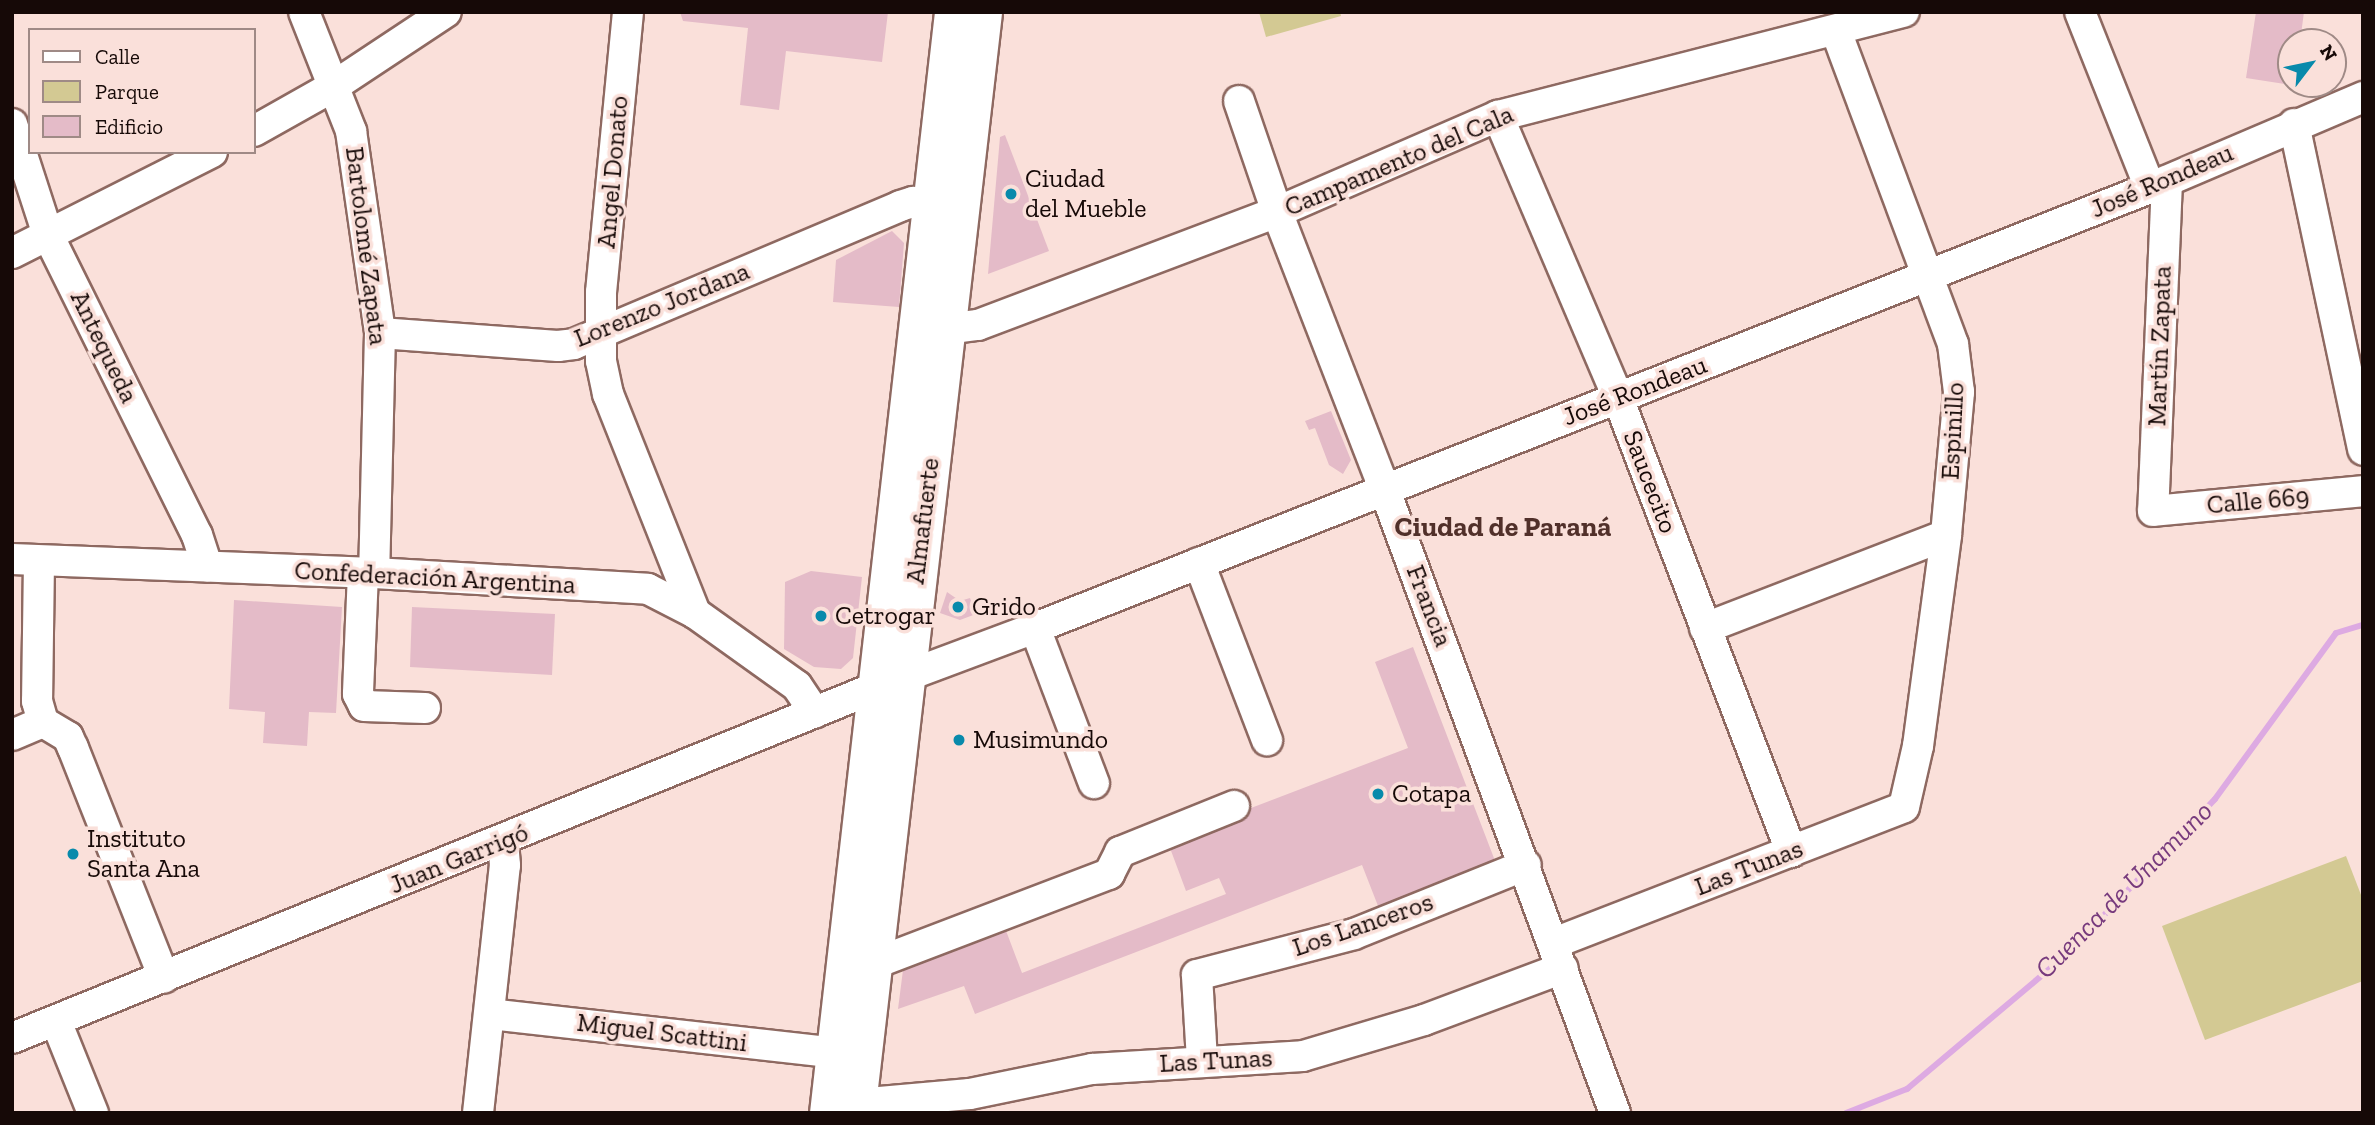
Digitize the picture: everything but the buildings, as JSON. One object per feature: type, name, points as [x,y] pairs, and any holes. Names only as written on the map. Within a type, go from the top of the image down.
[{"type":"main road","name":"Almafuerte","points":[[847,1110],[873,964],[891,683],[932,205],[953,12]]},
{"type":"main road","name":"Almafuerte","points":[[847,1110],[835,1053],[945,329],[971,135],[984,12]]},
{"type":"street","name":"Bartolomé Zapata","points":[[304,12],[334,86],[355,150],[380,333],[368,573],[358,694],[365,705],[425,708]]},
{"type":"street","points":[[256,130],[334,86],[446,12]]},
{"type":"street","name":"Angel Donato","points":[[628,12],[601,292],[601,361],[608,394],[695,613]]},
{"type":"street","name":"Campamento del Cala","points":[[945,329],[978,325],[1277,212],[1498,116],[1904,12]]},
{"type":"street","name":"Martín Zapata","points":[[2080,12],[2159,185],[2153,510]]},
{"type":"street","name":"Espinillo","points":[[1836,31],[1953,344],[1959,392],[1946,536],[1918,746],[1904,807]]},
{"type":"street","name":"José Rondeau","points":[[891,683],[2159,185],[2294,124],[2363,97]]},
{"type":"street","name":"Francia","points":[[1239,101],[1277,212],[1384,488],[1615,1113]]},
{"type":"street","name":"Saucecito","points":[[1498,116],[1618,398],[1791,852]]},
{"type":"street","name":"Antequeda","points":[[12,124],[48,235],[197,534],[207,566]]},
{"type":"street","points":[[2294,124],[2363,450]]},
{"type":"street","points":[[12,253],[208,154]]},
{"type":"street","name":"Lorenzo Jordana","points":[[380,333],[558,346],[574,344],[900,206],[913,202],[932,205]]},
{"type":"street","name":"Calle 669","points":[[2153,510],[2363,491]]},
{"type":"street","points":[[1705,628],[1946,536]]},
{"type":"street","points":[[26,560],[37,701],[43,722],[68,737],[164,978]]},
{"type":"street","name":"Confederación Argentina","points":[[26,560],[368,573],[648,589],[695,613],[797,686],[816,713]]},
{"type":"street","points":[[1199,563],[1267,740]]},
{"type":"street","points":[[1035,628],[1094,783]]},
{"type":"street","name":"Juan Garrigó","points":[[12,1038],[891,683]]},
{"type":"street","points":[[12,735],[43,722]]},
{"type":"street","points":[[873,964],[1110,874],[1120,852],[1234,806]]},
{"type":"street","name":"Las Tunas","points":[[847,1110],[970,1094],[1092,1069],[1202,1060],[1303,1056],[1424,1020],[1558,956],[1791,852],[1904,807]]},
{"type":"street","points":[[478,1113],[505,865],[503,841]]},
{"type":"street","name":"Los Lanceros","points":[[1202,1060],[1197,975],[1354,934],[1525,865]]},
{"type":"street","name":"Miguel Scattini","points":[[490,1014],[835,1053]]},
{"type":"street","points":[[56,1021],[93,1113]]},
{"type":"green space","points":[[1259,12],[1340,12],[1341,16],[1266,37]]},
{"type":"green space","points":[[2346,856],[2363,900],[2363,981],[2205,1040],[2162,926]]},
{"type":"waterway","name":"Cuenca de Unamuno","points":[[1846,1113],[1907,1089],[2065,956],[2215,799],[2336,633],[2363,625]]},
{"type":"place","name":"Ciudad del Mueble","points":[[1011,194]]},
{"type":"place","name":"Grido","points":[[958,607]]},
{"type":"place","name":"Cetrogar","points":[[821,616]]},
{"type":"place","name":"Musimundo","points":[[959,740]]},
{"type":"place","name":"Cotapa","points":[[1378,794]]},
{"type":"place","name":"Instituto Santa Ana","points":[[73,854]]},
{"type":"district","name":"Ciudad de Paraná","points":[[1503,527]]}]
